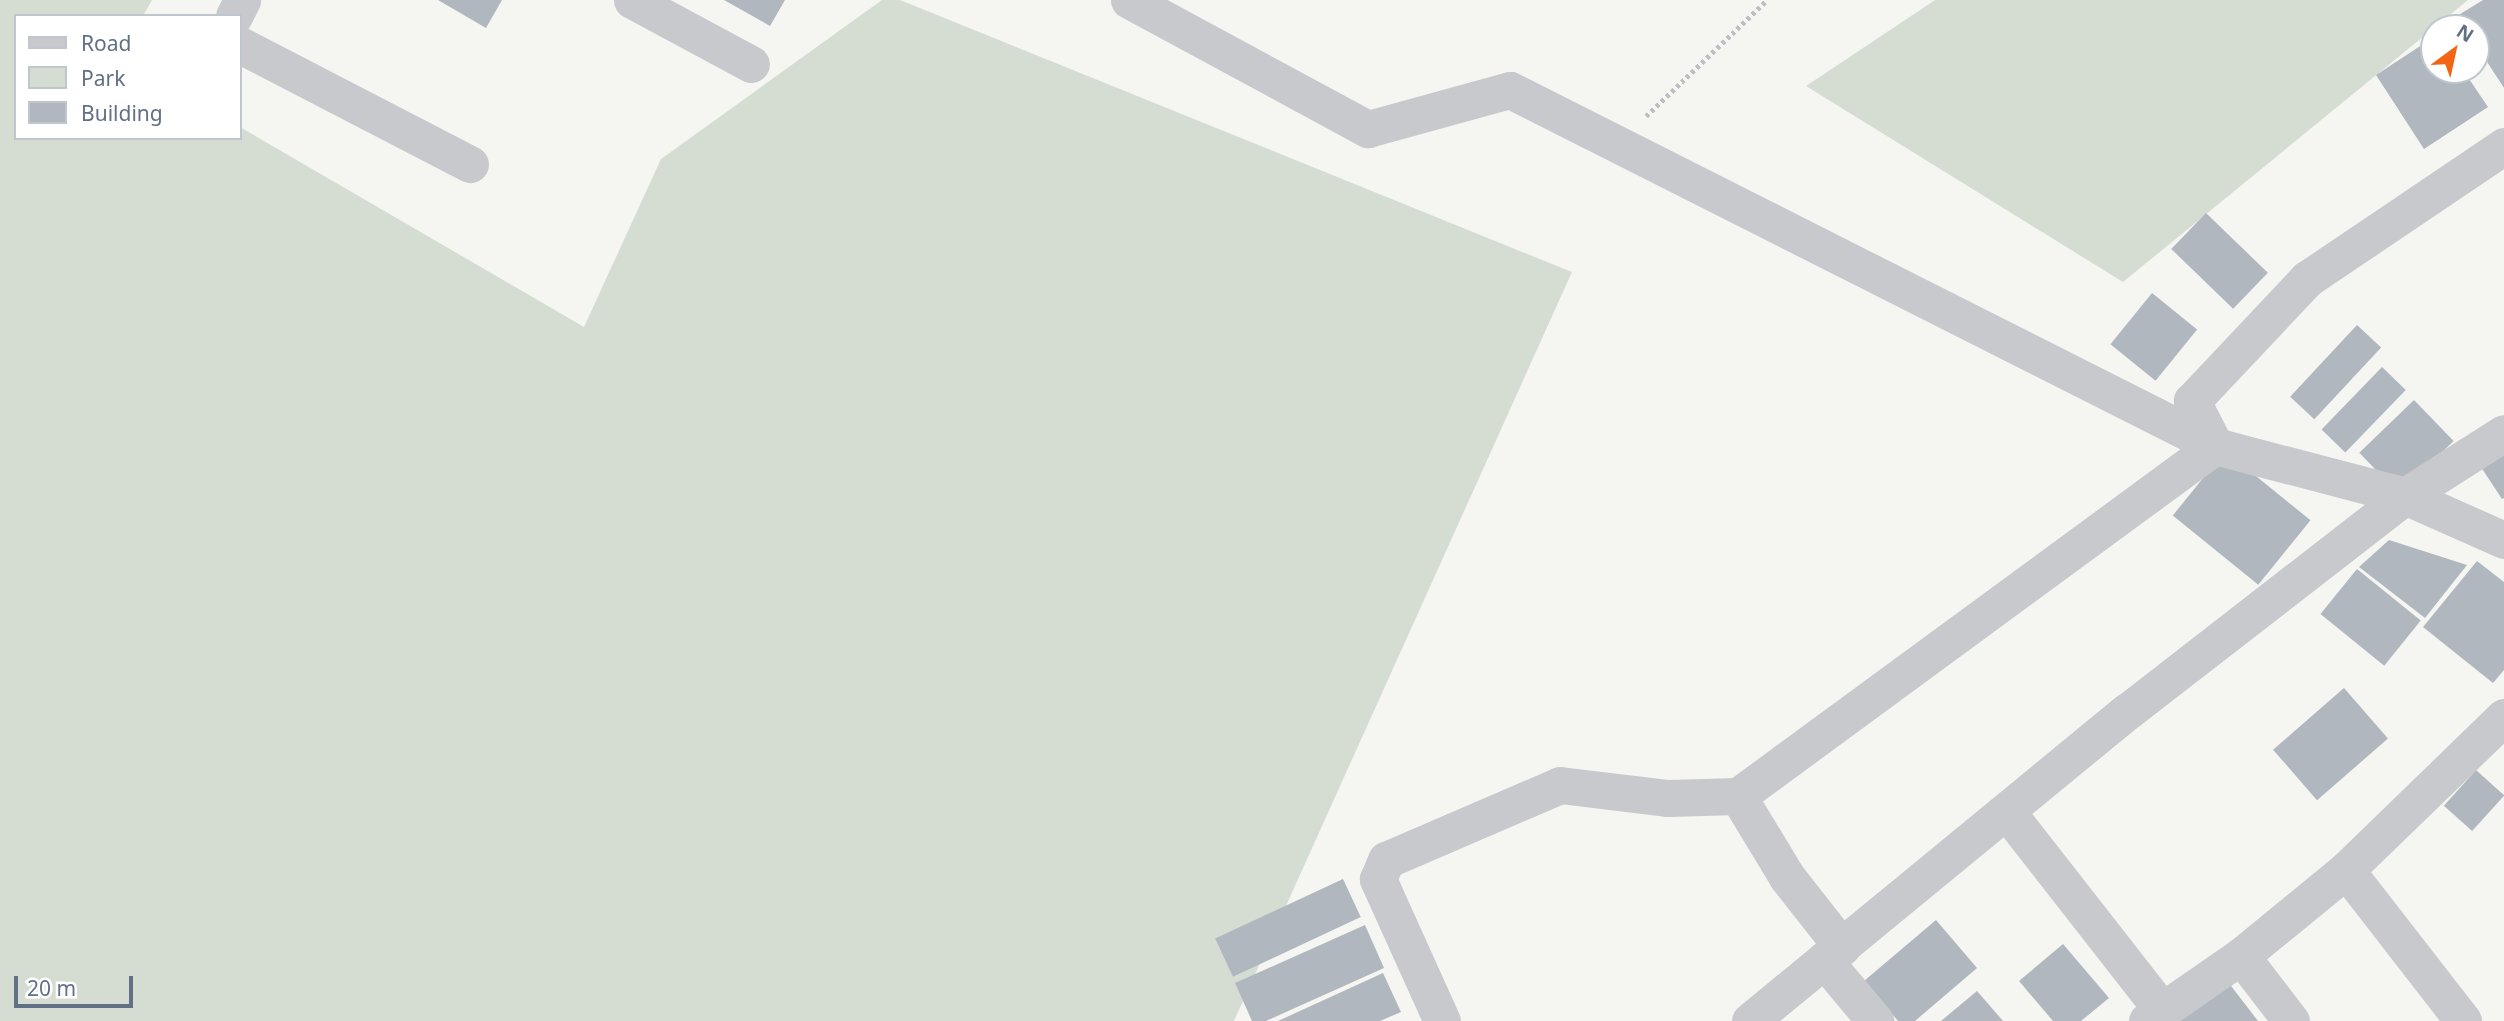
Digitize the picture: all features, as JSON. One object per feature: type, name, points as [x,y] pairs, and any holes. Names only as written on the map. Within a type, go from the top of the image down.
[{"type":"street","points":[[632,0],[751,64]]},
{"type":"street","points":[[1129,0],[1368,129],[1510,90],[2215,446],[2405,496],[2504,540]]},
{"type":"street","points":[[242,46],[470,164]]},
{"type":"street","points":[[2215,446],[2192,401],[2307,279],[2504,146]]},
{"type":"street","points":[[1750,1021],[2405,496],[2504,433]]},
{"type":"street","points":[[1442,1021],[1378,879],[1386,860],[1560,785],[1668,798],[1738,796],[2215,446]]},
{"type":"street","points":[[2008,813],[2154,1015],[2241,956],[2346,870],[2504,717]]},
{"type":"street","points":[[1738,796],[1875,1021]]},
{"type":"street","points":[[2346,870],[2463,1021]]},
{"type":"street","points":[[2241,956],[2291,1021]]},
{"type":"path","points":[[1618,143],[1767,0]]},
{"type":"green space","points":[[0,0],[152,0],[144,14],[14,14],[14,140],[242,140],[242,128],[584,327],[661,159],[882,0],[900,0],[1572,272],[1234,1021],[0,1021]]},
{"type":"green space","points":[[1935,0],[2468,0],[2451,14],[2420,14],[2420,39],[2123,282],[1806,86]]},
{"type":"building","points":[[438,0],[502,0],[486,28]]},
{"type":"building","points":[[724,0],[785,0],[770,26]]},
{"type":"building","points":[[2483,0],[2504,0],[2504,88],[2490,66],[2490,14],[2460,14]]},
{"type":"building","points":[[2420,46],[2420,84],[2472,84],[2488,107],[2424,149],[2376,75]]},
{"type":"building","points":[[2206,213],[2268,273],[2233,309],[2171,249]]},
{"type":"building","points":[[2152,293],[2197,330],[2156,381],[2110,344]]},
{"type":"building","points":[[2357,325],[2381,348],[2314,419],[2290,397]]},
{"type":"building","points":[[2382,367],[2406,390],[2345,453],[2322,430]]},
{"type":"building","points":[[2414,400],[2454,441],[2399,494],[2359,453]]},
{"type":"building","points":[[2504,448],[2504,498],[2502,499],[2479,464]]},
{"type":"building","points":[[2225,451],[2310,520],[2258,585],[2173,516]]},
{"type":"building","points":[[2389,540],[2467,565],[2425,618],[2359,567]]},
{"type":"building","points":[[2477,561],[2504,582],[2504,670],[2493,683],[2423,627]]},
{"type":"building","points":[[2357,569],[2421,621],[2384,666],[2320,614]]},
{"type":"building","points":[[2344,688],[2388,739],[2317,800],[2273,750]]},
{"type":"building","points":[[2476,770],[2504,796],[2472,831],[2444,806]]},
{"type":"building","points":[[1343,879],[1361,917],[1233,977],[1215,939]]},
{"type":"building","points":[[1936,920],[1977,968],[1915,1021],[1898,1021],[1864,981]]},
{"type":"building","points":[[1365,925],[1384,968],[1266,1021],[1252,1021],[1235,983]]},
{"type":"building","points":[[2063,944],[2109,998],[2081,1021],[2053,1021],[2019,981]]},
{"type":"building","points":[[1383,973],[1401,1012],[1380,1021],[1278,1021]]},
{"type":"building","points":[[2225,978],[2258,1021],[2167,1021]]},
{"type":"building","points":[[1977,991],[2003,1021],[1941,1021]]}]
